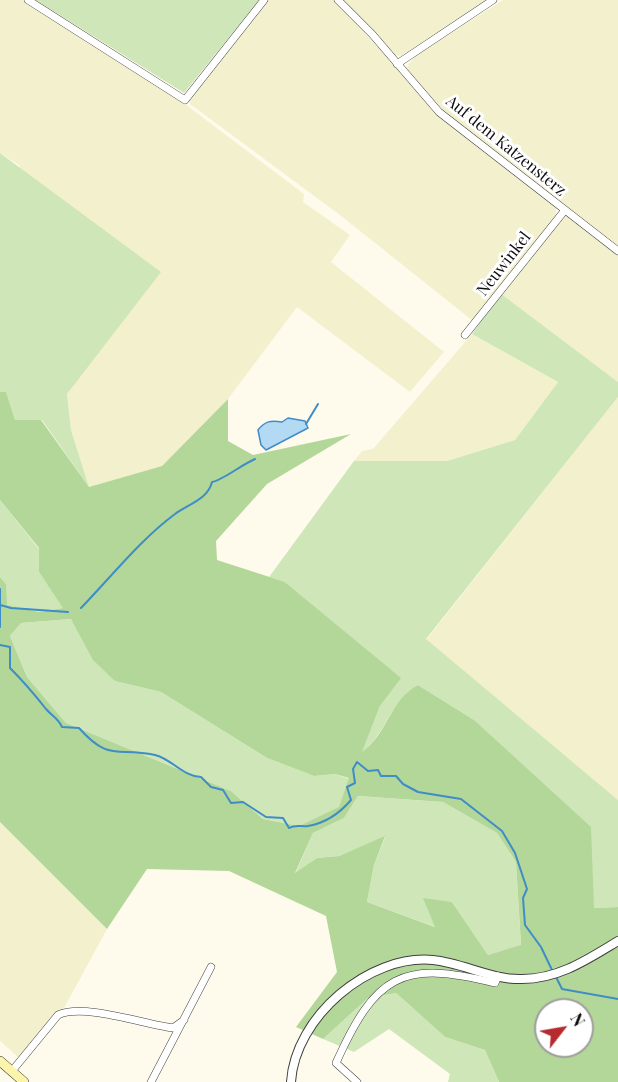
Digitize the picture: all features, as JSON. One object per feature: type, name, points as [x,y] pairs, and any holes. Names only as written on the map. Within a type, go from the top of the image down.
[{"type":"main road","points":[[0,1060],[24,1082]]},
{"type":"street","points":[[28,0],[185,100],[264,0]]},
{"type":"street","name":"Auf dem Katzensterz","points":[[338,0],[454,125],[618,251]]},
{"type":"street","points":[[397,64],[493,0]]},
{"type":"street","name":"Neuwinkel","points":[[465,335],[565,210]]},
{"type":"street","points":[[291,1082],[294,1062],[305,1037],[342,994],[367,975],[385,967],[417,959],[453,963],[498,976],[520,979],[547,976],[577,966],[618,941]]},
{"type":"street","points":[[151,1082],[211,967]]},
{"type":"street","points":[[357,1082],[336,1063],[357,1022],[383,987],[406,976],[428,972],[460,974],[495,983],[498,976]]},
{"type":"street","points":[[12,1071],[58,1015],[67,1011],[92,1013],[173,1028],[184,1020]]},
{"type":"shaded area","points":[[0,0],[22,0],[185,104],[304,194],[303,202],[350,235],[331,262],[444,352],[410,392],[297,307],[228,399],[162,466],[89,487],[71,430],[67,394],[80,376],[19,165],[0,153]]},
{"type":"shaded area","points":[[266,0],[335,0],[443,119],[556,207],[556,216],[473,321],[340,215],[190,104],[189,99]]},
{"type":"shaded area","points":[[343,0],[485,0],[401,56],[394,55]]},
{"type":"shaded area","points":[[503,0],[618,0],[618,247],[475,137],[438,105],[409,72],[407,67],[415,56]]},
{"type":"shaded area","points":[[565,213],[618,253],[618,382],[500,293]]},
{"type":"shaded area","points":[[472,334],[558,382],[515,440],[447,461],[354,461],[362,451],[373,449]]},
{"type":"shaded area","points":[[618,397],[618,800],[426,640]]},
{"type":"shaded area","points":[[0,822],[107,929],[63,1010],[19,1058],[0,1041]]},
{"type":"green space","points":[[36,0],[259,0],[184,93]]},
{"type":"green space","points":[[0,153],[161,272],[67,394],[71,430],[89,487],[42,420],[15,420],[6,393],[0,392]]},
{"type":"green space","points":[[500,293],[618,382],[618,397],[426,639],[618,800],[618,907],[594,908],[474,720],[418,685],[401,699],[370,746],[361,754],[380,706],[400,678],[285,582],[269,577],[354,461],[447,461],[515,440],[558,382],[472,334]]},
{"type":"green space","points":[[0,392],[6,392],[15,420],[41,420],[89,487],[162,466],[228,399],[228,441],[253,455],[351,434],[267,484],[216,541],[217,560],[285,582],[401,678],[380,706],[362,752],[378,736],[401,699],[418,685],[474,720],[591,827],[594,908],[618,907],[618,1082],[499,1082],[485,1050],[445,1037],[396,993],[368,998],[323,1039],[296,1027],[337,972],[326,916],[229,871],[147,869],[107,929],[0,822],[0,577],[6,584],[7,605],[39,612],[63,608],[39,572],[39,548],[0,500]],"holes":[[[71,619],[93,660],[115,681],[161,692],[267,758],[314,776],[335,774],[349,778],[339,807],[299,826],[263,819],[231,791],[66,723],[27,677],[10,636],[21,623]],[[358,796],[443,802],[497,833],[516,862],[521,945],[488,955],[452,902],[423,898],[435,927],[367,902],[374,865],[385,836],[339,856],[317,858],[295,873],[313,833],[344,818]]]},
{"type":"green space","points":[[0,500],[39,549],[39,572],[64,608],[39,612],[6,605],[6,584],[0,577]]},
{"type":"green space","points":[[71,619],[115,681],[161,692],[267,758],[314,776],[335,774],[350,779],[339,808],[299,826],[263,819],[231,791],[66,723],[27,677],[10,636],[21,623]]},
{"type":"green space","points":[[358,796],[443,802],[497,833],[516,862],[521,946],[488,955],[452,902],[436,927],[367,902],[374,865],[385,837],[339,856],[317,858],[295,874],[313,833],[344,818]]},
{"type":"green space","points":[[396,993],[445,1037],[485,1050],[499,1082],[448,1082],[450,1074],[389,1029],[354,1052],[323,1039],[368,998]]},
{"type":"water","points":[[288,418],[305,421],[308,428],[266,450],[261,445],[258,430],[268,422],[282,422]]},
{"type":"waterway","points":[[306,424],[318,404]]},
{"type":"waterway","points":[[81,608],[162,524],[202,497],[212,482],[255,459]]},
{"type":"waterway","points":[[0,589],[0,627]]},
{"type":"waterway","points":[[0,605],[11,608],[68,612]]},
{"type":"waterway","points":[[0,645],[10,647],[10,668],[62,727],[79,728],[89,739],[106,749],[161,757],[188,774],[201,777],[211,787],[223,790],[231,803],[243,802],[266,817],[283,818],[289,828],[321,823],[337,814],[351,800],[347,787],[355,783],[353,769],[357,762],[368,771],[378,770],[381,776],[396,776],[403,784],[418,792],[461,799],[502,831],[515,853],[527,889],[523,898],[525,925],[541,947],[552,970]]},
{"type":"waterway","points":[[555,975],[562,989],[618,999]]}]
